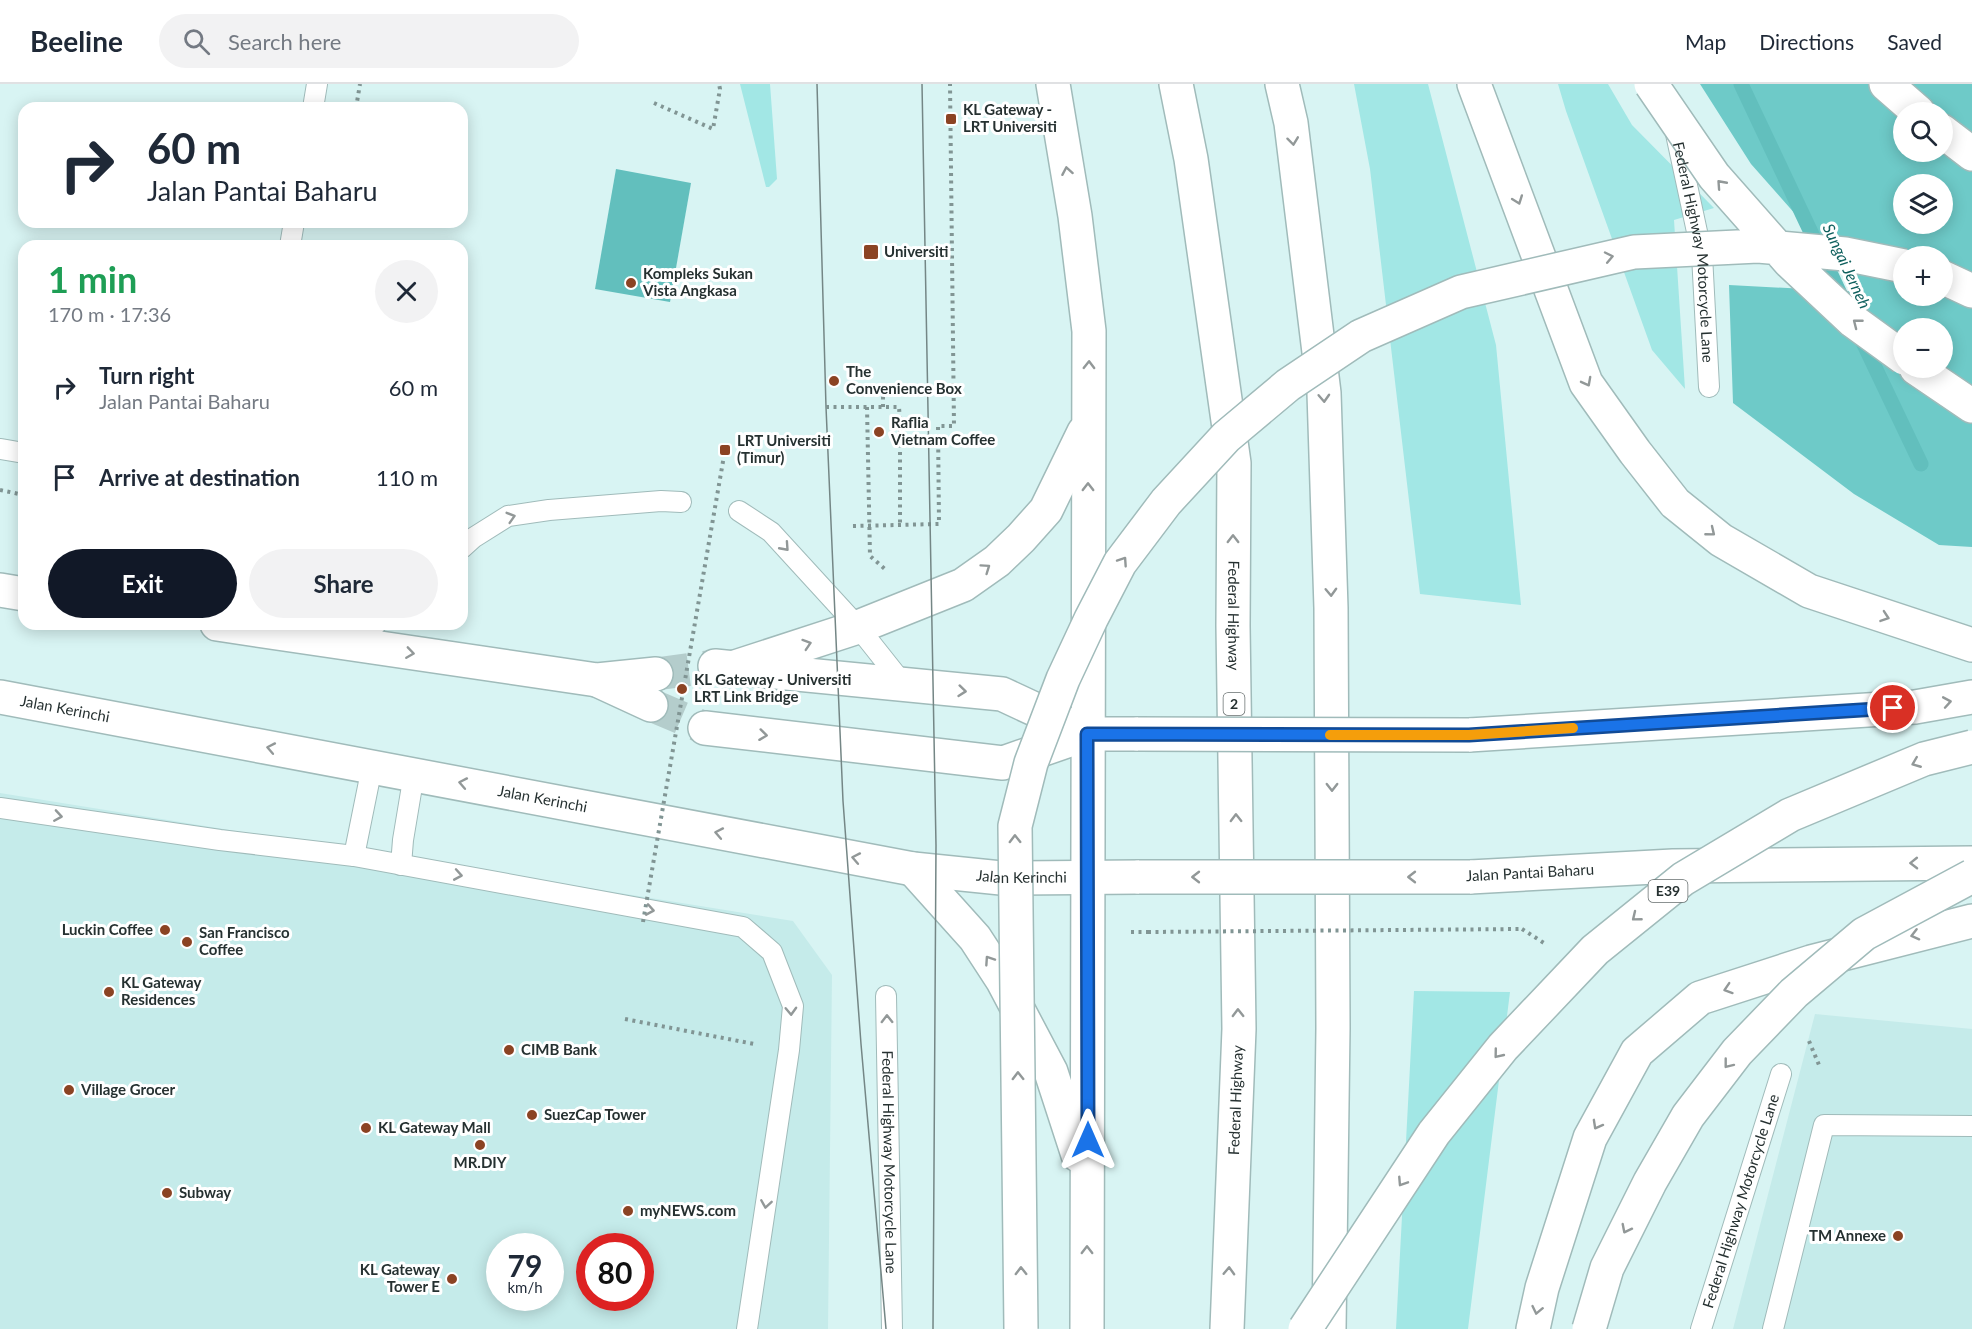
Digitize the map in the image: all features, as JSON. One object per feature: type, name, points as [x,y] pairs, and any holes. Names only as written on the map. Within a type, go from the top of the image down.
[{"type":"main road","points":[[1053,84],[1075,216],[1089,331],[1087,1329]]},
{"type":"main road","name":"Federal Highway","points":[[1176,84],[1191,159],[1234,463],[1233,626],[1239,1029],[1227,1329]]},
{"type":"main road","points":[[1282,84],[1291,123],[1325,417],[1332,632],[1333,1028],[1329,1329]]},
{"type":"main road","points":[[1474,84],[1586,383],[1675,503],[1721,540],[1809,591],[1972,645]]},
{"type":"main road","points":[[1651,84],[1714,176],[1790,262],[1853,321],[1893,350]]},
{"type":"main road","points":[[1886,84],[1907,102]]},
{"type":"main road","points":[[1953,139],[1972,154]]},
{"type":"main road","points":[[1022,1329],[1015,826],[1035,752],[1063,679],[1120,563],[1166,502],[1226,437],[1288,385],[1361,336],[1461,292],[1634,252],[1758,246],[1845,254],[1893,264]]},
{"type":"main road","points":[[1953,282],[1972,291]]},
{"type":"main road","points":[[1931,378],[1972,406]]},
{"type":"main road","points":[[1087,734],[1002,694],[723,667],[858,627],[963,585],[997,561],[1022,538],[1046,510],[1088,423]]},
{"type":"main road","points":[[0,591],[18,593]]},
{"type":"main road","points":[[305,630],[364,634],[653,689]]},
{"type":"main road","name":"Jalan Kerinchi","points":[[0,697],[913,869],[1001,878],[1087,877]]},
{"type":"main road","points":[[705,728],[1003,763],[1087,734],[1469,735],[1914,707],[1972,698]]},
{"type":"main road","name":"E39","points":[[1305,1329],[1434,1134],[1503,1047],[1595,950],[1683,879],[1790,815],[1924,759],[1972,747]]},
{"type":"main road","name":"Jalan Pantai Baharu","points":[[1087,877],[1470,877],[1673,866],[1972,863]]},
{"type":"main road","points":[[913,869],[975,938],[1003,981],[1051,1072],[1088,1186]]},
{"type":"main road","points":[[1589,1329],[1607,1268],[1650,1182],[1688,1116],[1737,1052],[1794,993],[1864,934],[1972,876]]},
{"type":"main road","points":[[1533,1329],[1542,1288],[1590,1138],[1637,1052],[1700,998],[1811,962],[1972,921]]},
{"type":"lane","points":[[314,102],[318,84]]},
{"type":"lane","name":"Federal Highway Motorcycle Lane","points":[[1666,84],[1702,255],[1709,387]]},
{"type":"lane","points":[[1,449],[18,452]]},
{"type":"lane","points":[[468,543],[508,516],[549,510],[681,502]]},
{"type":"lane","points":[[739,510],[771,532],[858,627],[904,685]]},
{"type":"lane","points":[[354,856],[372,767]]},
{"type":"lane","points":[[401,865],[414,774]]},
{"type":"lane","points":[[0,808],[220,840],[354,856],[743,927],[772,952],[793,1006],[789,1050],[747,1329]]},
{"type":"lane","name":"Federal Highway Motorcycle Lane","points":[[886,996],[892,1329]]},
{"type":"lane","name":"Federal Highway Motorcycle Lane","points":[[1701,1329],[1781,1074]]},
{"type":"lane","points":[[1773,1329],[1824,1125],[1972,1126]]},
{"type":"path","points":[[357,102],[360,84]]},
{"type":"path","points":[[654,103],[712,129],[719,84]]},
{"type":"path","points":[[853,526],[939,524],[938,426],[954,426],[950,84]]},
{"type":"path","points":[[883,392],[883,407]]},
{"type":"path","points":[[826,407],[899,407],[900,525]]},
{"type":"path","points":[[867,407],[870,556],[887,571]]},
{"type":"path","points":[[643,922],[725,450]]},
{"type":"path","points":[[0,490],[18,494]]},
{"type":"path","points":[[1148,932],[1522,929]]},
{"type":"path","points":[[625,1020],[789,1050]]},
{"type":"shaded area","points":[[740,84],[770,84],[777,179],[769,187],[766,187]]},
{"type":"shaded area","points":[[1354,84],[1428,84],[1496,345],[1521,605],[1420,594],[1370,169]]},
{"type":"shaded area","points":[[1558,84],[1608,84],[1632,125],[1714,208],[1674,220],[1685,389],[1652,350]]},
{"type":"shaded area","points":[[1700,84],[1972,84],[1972,547],[1939,545],[1854,494],[1733,403],[1729,285],[1864,292],[1751,164]]},
{"type":"shaded area","points":[[616,169],[691,183],[670,302],[595,289]]},
{"type":"shaded area","name":"KL Gateway Mall","points":[[0,793],[793,921],[832,975],[828,1329],[0,1329]]},
{"type":"shaded area","points":[[1414,991],[1510,992],[1468,1329],[1396,1329]]},
{"type":"shaded area","points":[[1815,1014],[1972,1029],[1972,1329],[1733,1329]]},
{"type":"waterway","name":"Sungai Jerneh","points":[[1741,84],[1842,298]]},
{"type":"waterway","name":"Sungai Jerneh","points":[[1860,336],[1921,464]]},
{"type":"tunnel","points":[[656,674],[715,666]]},
{"type":"tunnel","points":[[651,705],[705,728]]},
{"type":"tram line","points":[[817,84],[826,407],[843,801],[886,1329]]},
{"type":"tram line","points":[[922,84],[936,845],[933,1329]]},
{"type":"slow traffic","points":[[1330,735],[1469,735],[1573,728]]},
{"type":"place","name":"KL Gateway - LRT Universiti","points":[[951,119]]},
{"type":"place","name":"Universiti","points":[[871,252]]},
{"type":"place","name":"Kompleks Sukan Vista Angkasa","points":[[631,283]]},
{"type":"place","name":"The Convenience Box","points":[[834,381]]},
{"type":"place","name":"Raflia Vietnam Coffee","points":[[879,432]]},
{"type":"place","name":"LRT Universiti (Timur)","points":[[725,450]]},
{"type":"place","name":"KL Gateway - Universiti LRT Link Bridge","points":[[682,689]]},
{"type":"place","name":"Luckin Coffee","points":[[165,930]]},
{"type":"place","name":"San Francisco Coffee","points":[[187,942]]},
{"type":"place","name":"KL Gateway Residences","points":[[109,992]]},
{"type":"place","name":"CIMB Bank","points":[[509,1050]]},
{"type":"place","name":"Village Grocer","points":[[69,1090]]},
{"type":"place","name":"SuezCap Tower","points":[[532,1115]]},
{"type":"place","name":"KL Gateway Mall","points":[[366,1128]]},
{"type":"place","name":"MR.DIY","points":[[480,1145]]},
{"type":"place","name":"Subway","points":[[167,1193]]},
{"type":"place","name":"myNEWS.com","points":[[628,1211]]},
{"type":"place","name":"TM Annexe","points":[[1898,1236]]},
{"type":"place","name":"KL Gateway Tower E","points":[[452,1279]]},
{"type":"route","points":[[1088,1140],[1087,734],[1469,735],[1893,708]]}]
